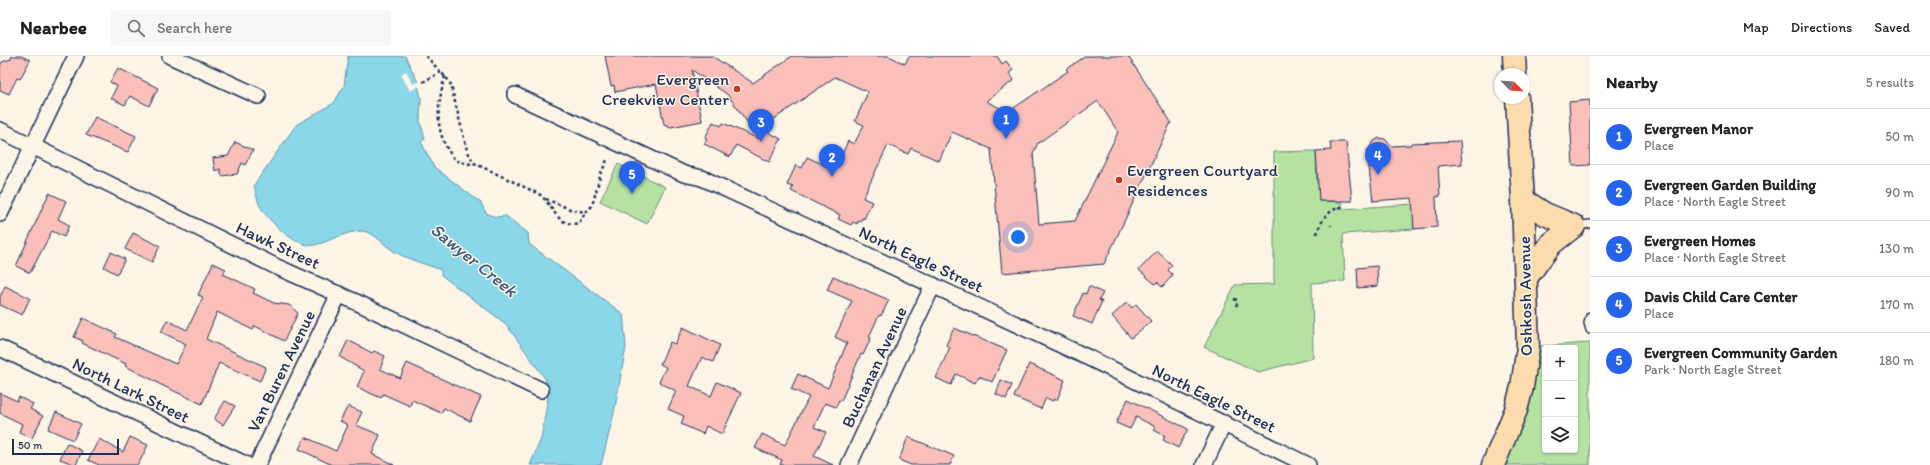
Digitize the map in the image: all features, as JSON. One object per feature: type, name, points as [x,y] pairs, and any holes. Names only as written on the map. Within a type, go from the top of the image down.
[{"type":"main road","points":[[1514,56],[1515,68]]},
{"type":"main road","name":"Oshkosh Avenue","points":[[1493,465],[1509,430],[1522,387],[1528,347],[1524,200],[1517,104]]},
{"type":"main road","points":[[1524,200],[1545,214],[1582,225]]},
{"type":"main road","points":[[1526,278],[1551,244],[1582,225]]},
{"type":"street","points":[[0,214],[76,56]]},
{"type":"street","points":[[170,56],[258,96]]},
{"type":"street","name":"North Eagle Street","points":[[515,95],[684,174],[702,178],[933,285],[1224,423],[1308,465]]},
{"type":"street","name":"Hawk Street","points":[[0,130],[277,267],[339,294],[542,390]]},
{"type":"street","name":"Buchanan Avenue","points":[[849,465],[933,285]]},
{"type":"street","name":"Van Buren Avenue","points":[[257,465],[339,294]]},
{"type":"street","name":"North Lark Street","points":[[0,348],[247,465]]},
{"type":"street","points":[[1204,465],[1224,423]]},
{"type":"lane","points":[[1590,316],[1588,323],[1590,330]]},
{"type":"path","points":[[426,56],[445,76],[452,89],[467,150],[474,163],[500,177],[524,186],[545,199],[572,210],[586,212]]},
{"type":"path","points":[[423,82],[441,72]]},
{"type":"path","points":[[445,76],[438,104],[437,119],[440,132],[455,160],[468,164],[474,163]]},
{"type":"path","points":[[545,199],[552,211],[562,222],[573,224],[579,223],[592,206],[601,173],[608,158]]},
{"type":"path","points":[[1317,234],[1319,227],[1328,214],[1334,209],[1342,207]]},
{"type":"path","points":[[1236,300],[1236,306]]},
{"type":"green space","points":[[1316,151],[1319,201],[1342,202],[1343,209],[1413,204],[1414,229],[1343,234],[1345,281],[1312,283],[1313,358],[1258,372],[1204,347],[1235,285],[1274,284],[1274,152]]},
{"type":"green space","points":[[618,164],[665,187],[647,224],[600,201]]},
{"type":"green space","points":[[1590,343],[1590,465],[1493,465],[1528,347],[1542,346],[1542,453],[1578,453],[1578,345],[1559,345]]},
{"type":"water","name":"Sawyer Creek","points":[[348,56],[405,56],[417,80],[421,98],[420,121],[425,139],[421,142],[434,167],[481,203],[486,213],[496,217],[506,216],[528,233],[529,244],[623,314],[626,347],[614,413],[601,465],[530,465],[541,439],[548,398],[546,380],[506,324],[441,275],[441,270],[400,255],[373,235],[362,231],[344,234],[315,245],[300,243],[276,226],[260,206],[254,185],[296,125],[334,103],[344,86]]},
{"type":"pier","points":[[406,71],[413,84],[419,81],[420,86],[410,91],[401,74]]},
{"type":"building","points":[[12,56],[21,56],[30,60],[20,79],[17,78],[9,94],[0,90],[0,66],[2,62],[11,59]]},
{"type":"building","points":[[605,56],[712,56],[753,83],[792,56],[889,56],[905,64],[909,56],[997,56],[1002,64],[1006,61],[1013,70],[1009,73],[1014,80],[986,101],[1008,112],[1068,71],[1066,69],[1086,56],[1128,56],[1171,122],[1104,264],[1002,273],[991,149],[952,132],[939,161],[911,148],[908,154],[888,145],[863,198],[872,202],[864,219],[862,218],[857,224],[853,222],[851,225],[838,219],[840,215],[791,191],[793,187],[787,185],[796,165],[802,168],[807,157],[835,170],[848,141],[854,144],[864,125],[855,121],[868,92],[835,77],[761,128],[781,139],[769,162],[736,145],[730,157],[704,144],[707,139],[705,138],[713,122],[721,126],[723,123],[759,139],[728,95],[692,70],[702,121],[671,127],[664,124],[656,84],[615,92],[614,85],[611,86]],"holes":[[[1098,101],[1118,132],[1075,221],[1039,224],[1033,153],[1038,143]]]},
{"type":"building","points":[[118,68],[158,88],[149,106],[130,96],[125,105],[111,98],[117,86],[110,82]]},
{"type":"building","points":[[1590,100],[1590,165],[1573,166],[1569,102]]},
{"type":"building","points":[[95,117],[136,136],[128,152],[86,135]]},
{"type":"building","points":[[1379,138],[1385,139],[1391,146],[1411,145],[1411,143],[1460,141],[1462,164],[1438,166],[1440,196],[1436,197],[1437,227],[1414,229],[1412,198],[1373,201],[1367,151],[1374,141]]},
{"type":"building","points":[[235,142],[253,150],[245,165],[242,163],[237,174],[222,176],[220,169],[215,171],[213,158],[228,156]]},
{"type":"building","points":[[1330,142],[1346,142],[1352,201],[1319,201],[1316,151],[1331,150]]},
{"type":"building","points":[[49,193],[66,201],[58,219],[69,225],[64,237],[52,231],[30,273],[16,266]]},
{"type":"building","points":[[133,233],[160,246],[152,262],[125,249]]},
{"type":"building","points":[[1157,251],[1172,265],[1168,270],[1173,275],[1162,287],[1157,282],[1155,284],[1139,270]]},
{"type":"building","points":[[111,252],[125,259],[117,274],[104,267]]},
{"type":"building","points":[[213,263],[226,269],[223,274],[255,289],[253,293],[274,303],[289,305],[298,313],[284,341],[255,326],[253,330],[217,312],[206,339],[266,367],[260,381],[219,363],[202,404],[157,383],[125,366],[126,364],[82,343],[83,341],[74,337],[83,318],[117,334],[115,337],[176,364],[186,344],[161,332],[167,320],[187,330],[203,297],[198,295]]},
{"type":"building","points":[[1377,266],[1378,286],[1358,288],[1357,268]]},
{"type":"building","points":[[833,276],[889,300],[881,316],[879,315],[869,337],[871,338],[863,355],[861,354],[841,401],[839,400],[836,407],[825,403],[814,427],[826,432],[814,456],[833,465],[780,465],[782,460],[755,448],[762,434],[785,445],[809,397],[791,389],[798,374],[828,388],[847,343],[835,337],[852,301],[827,290]]},
{"type":"building","points":[[5,286],[30,298],[22,315],[0,305],[0,297]]},
{"type":"building","points":[[1089,286],[1103,293],[1099,300],[1102,301],[1092,324],[1073,316],[1083,293],[1086,294]]},
{"type":"building","points":[[1127,302],[1132,308],[1136,304],[1151,321],[1131,338],[1112,316]]},
{"type":"building","points":[[683,327],[720,345],[713,362],[702,357],[689,386],[711,396],[717,382],[741,393],[722,434],[706,426],[703,434],[681,424],[684,416],[668,409],[676,391],[659,382],[666,367],[660,364],[670,342],[675,344]]},
{"type":"building","points":[[954,328],[1007,350],[992,382],[979,376],[975,383],[956,374],[951,385],[936,378],[950,347],[946,345]]},
{"type":"building","points":[[348,340],[372,353],[374,351],[385,356],[380,369],[400,378],[407,363],[481,397],[470,421],[444,408],[441,413],[412,400],[410,406],[383,394],[381,398],[357,387],[364,371],[340,357]]},
{"type":"building","points":[[1029,364],[1065,380],[1057,400],[1054,399],[1053,401],[1046,398],[1041,409],[1014,397]]},
{"type":"building","points":[[1001,380],[1012,385],[1006,399],[996,394]]},
{"type":"building","points":[[0,393],[17,401],[19,397],[33,404],[30,409],[43,416],[32,438],[19,432],[22,424],[0,413]]},
{"type":"building","points":[[1128,399],[1188,429],[1178,448],[1163,440],[1165,436],[1154,430],[1156,427],[1136,417],[1130,429],[1116,423]]},
{"type":"building","points":[[225,401],[235,406],[223,425],[214,419]]},
{"type":"building","points":[[348,406],[362,412],[356,425],[380,435],[372,454],[394,465],[332,465],[299,449],[305,437],[336,451],[348,425],[340,421]]},
{"type":"building","points":[[56,412],[81,424],[73,440],[48,429]]},
{"type":"building","points":[[130,437],[148,445],[138,465],[99,465],[88,460],[99,439],[123,452]]},
{"type":"building","points":[[908,437],[954,456],[950,465],[911,465],[899,460]]},
{"type":"building","points":[[67,443],[82,451],[76,465],[60,459]]},
{"type":"place","name":"Evergreen Creekview Center","points":[[737,89]]},
{"type":"place","name":"Evergreen Manor","points":[[1006,139]]},
{"type":"place","name":"Evergreen Homes","points":[[761,142]]},
{"type":"place","name":"Davis Child Care Center","points":[[1378,175]]},
{"type":"place","name":"Evergreen Garden Building","points":[[832,177]]},
{"type":"place","name":"Evergreen Courtyard Residences","points":[[1119,180]]},
{"type":"place","name":"Evergreen Community Garden","points":[[632,194]]}]
